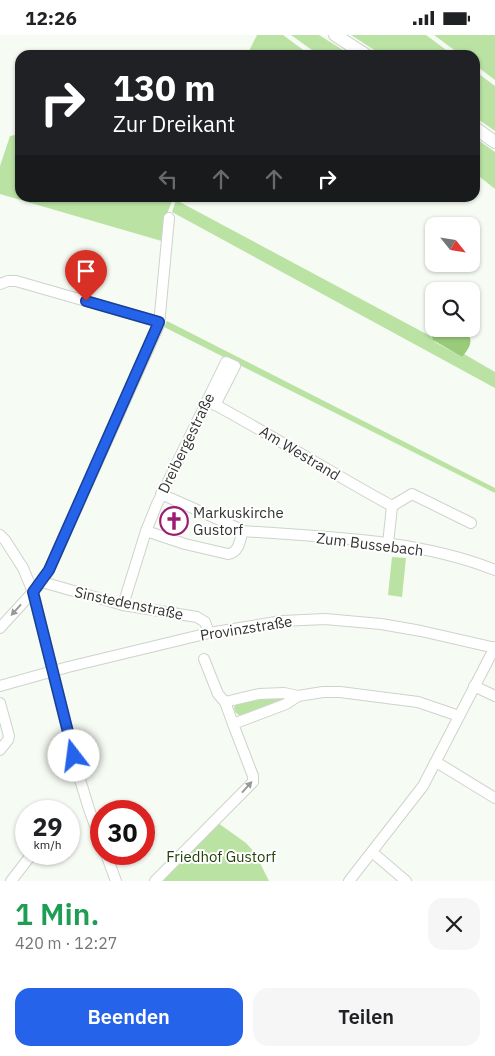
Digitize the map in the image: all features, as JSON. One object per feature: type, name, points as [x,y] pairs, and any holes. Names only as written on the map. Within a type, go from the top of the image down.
[{"type":"main road","points":[[335,35],[358,50]]},
{"type":"main road","points":[[480,132],[495,142]]},
{"type":"street","points":[[0,628],[42,582],[49,570],[159,322],[169,217]]},
{"type":"street","points":[[0,284],[16,281],[159,322]]},
{"type":"street","name":"Dreibergestraße","points":[[123,605],[146,531],[161,494],[211,403]]},
{"type":"street","name":"Am Westrand","points":[[211,403],[277,438],[344,480],[392,506]]},
{"type":"street","points":[[146,531],[185,544],[229,554],[237,549],[242,531],[161,494]]},
{"type":"street","points":[[388,544],[392,506],[412,495],[470,523]]},
{"type":"street","name":"Zum Bussebach","points":[[242,531],[388,544],[452,556],[495,570]]},
{"type":"street","points":[[0,535],[23,568],[33,592],[78,773],[90,812]]},
{"type":"street","name":"Sinstedenstraße","points":[[42,582],[123,605],[197,617],[205,622],[209,633]]},
{"type":"street","name":"Provinzstraße","points":[[0,685],[209,633],[282,621],[334,619],[392,626],[495,648]]},
{"type":"street","points":[[349,881],[420,790],[495,648]]},
{"type":"street","points":[[155,881],[253,782],[253,776],[225,702],[218,694],[204,659]]},
{"type":"street","points":[[474,686],[495,696]]},
{"type":"street","points":[[225,702],[259,694],[284,693],[298,696],[323,692],[365,694],[418,702],[459,716]]},
{"type":"street","points":[[233,724],[286,704],[298,696]]},
{"type":"street","points":[[0,703],[9,736],[0,750]]},
{"type":"street","points":[[436,762],[495,798]]},
{"type":"street","points":[[372,852],[406,881]]},
{"type":"street","points":[[11,881],[23,865]]},
{"type":"street","points":[[110,865],[116,881]]},
{"type":"street","points":[[0,879],[4,881]]},
{"type":"green space","points":[[257,35],[283,35],[303,50],[250,50]]},
{"type":"green space","points":[[291,35],[319,35],[343,50],[312,50]]},
{"type":"green space","points":[[351,35],[426,35],[446,50],[374,50]]},
{"type":"green space","points":[[434,35],[495,35],[495,80],[480,69],[480,50],[454,50]]},
{"type":"green space","points":[[480,75],[495,86],[495,131],[480,120]]},
{"type":"green space","points":[[15,135],[15,198],[0,194],[0,166],[10,136]]},
{"type":"green space","points":[[480,142],[495,152],[495,189],[480,177]]},
{"type":"green space","points":[[28,202],[172,202],[168,211],[165,242]]},
{"type":"green space","points":[[175,202],[180,202],[425,333],[425,337],[432,337],[435,342],[462,357],[464,354],[495,372],[495,388],[172,212]]},
{"type":"green space","points":[[167,321],[495,488],[495,493],[164,327]]},
{"type":"green space","points":[[392,557],[406,558],[402,597],[388,595]]},
{"type":"green space","points":[[260,697],[293,698],[240,716],[235,712],[234,707],[239,702]]},
{"type":"green space","name":"Friedhof Gustorf","points":[[218,823],[246,843],[255,853],[269,881],[160,881]]},
{"type":"shaded area","points":[[432,337],[470,337],[470,343],[468,350],[462,357],[433,340]]},
{"type":"place","name":"Markuskirche Gustorf","points":[[174,521]]},
{"type":"route","points":[[74,756],[33,592],[49,570],[159,322],[86,301]]}]
